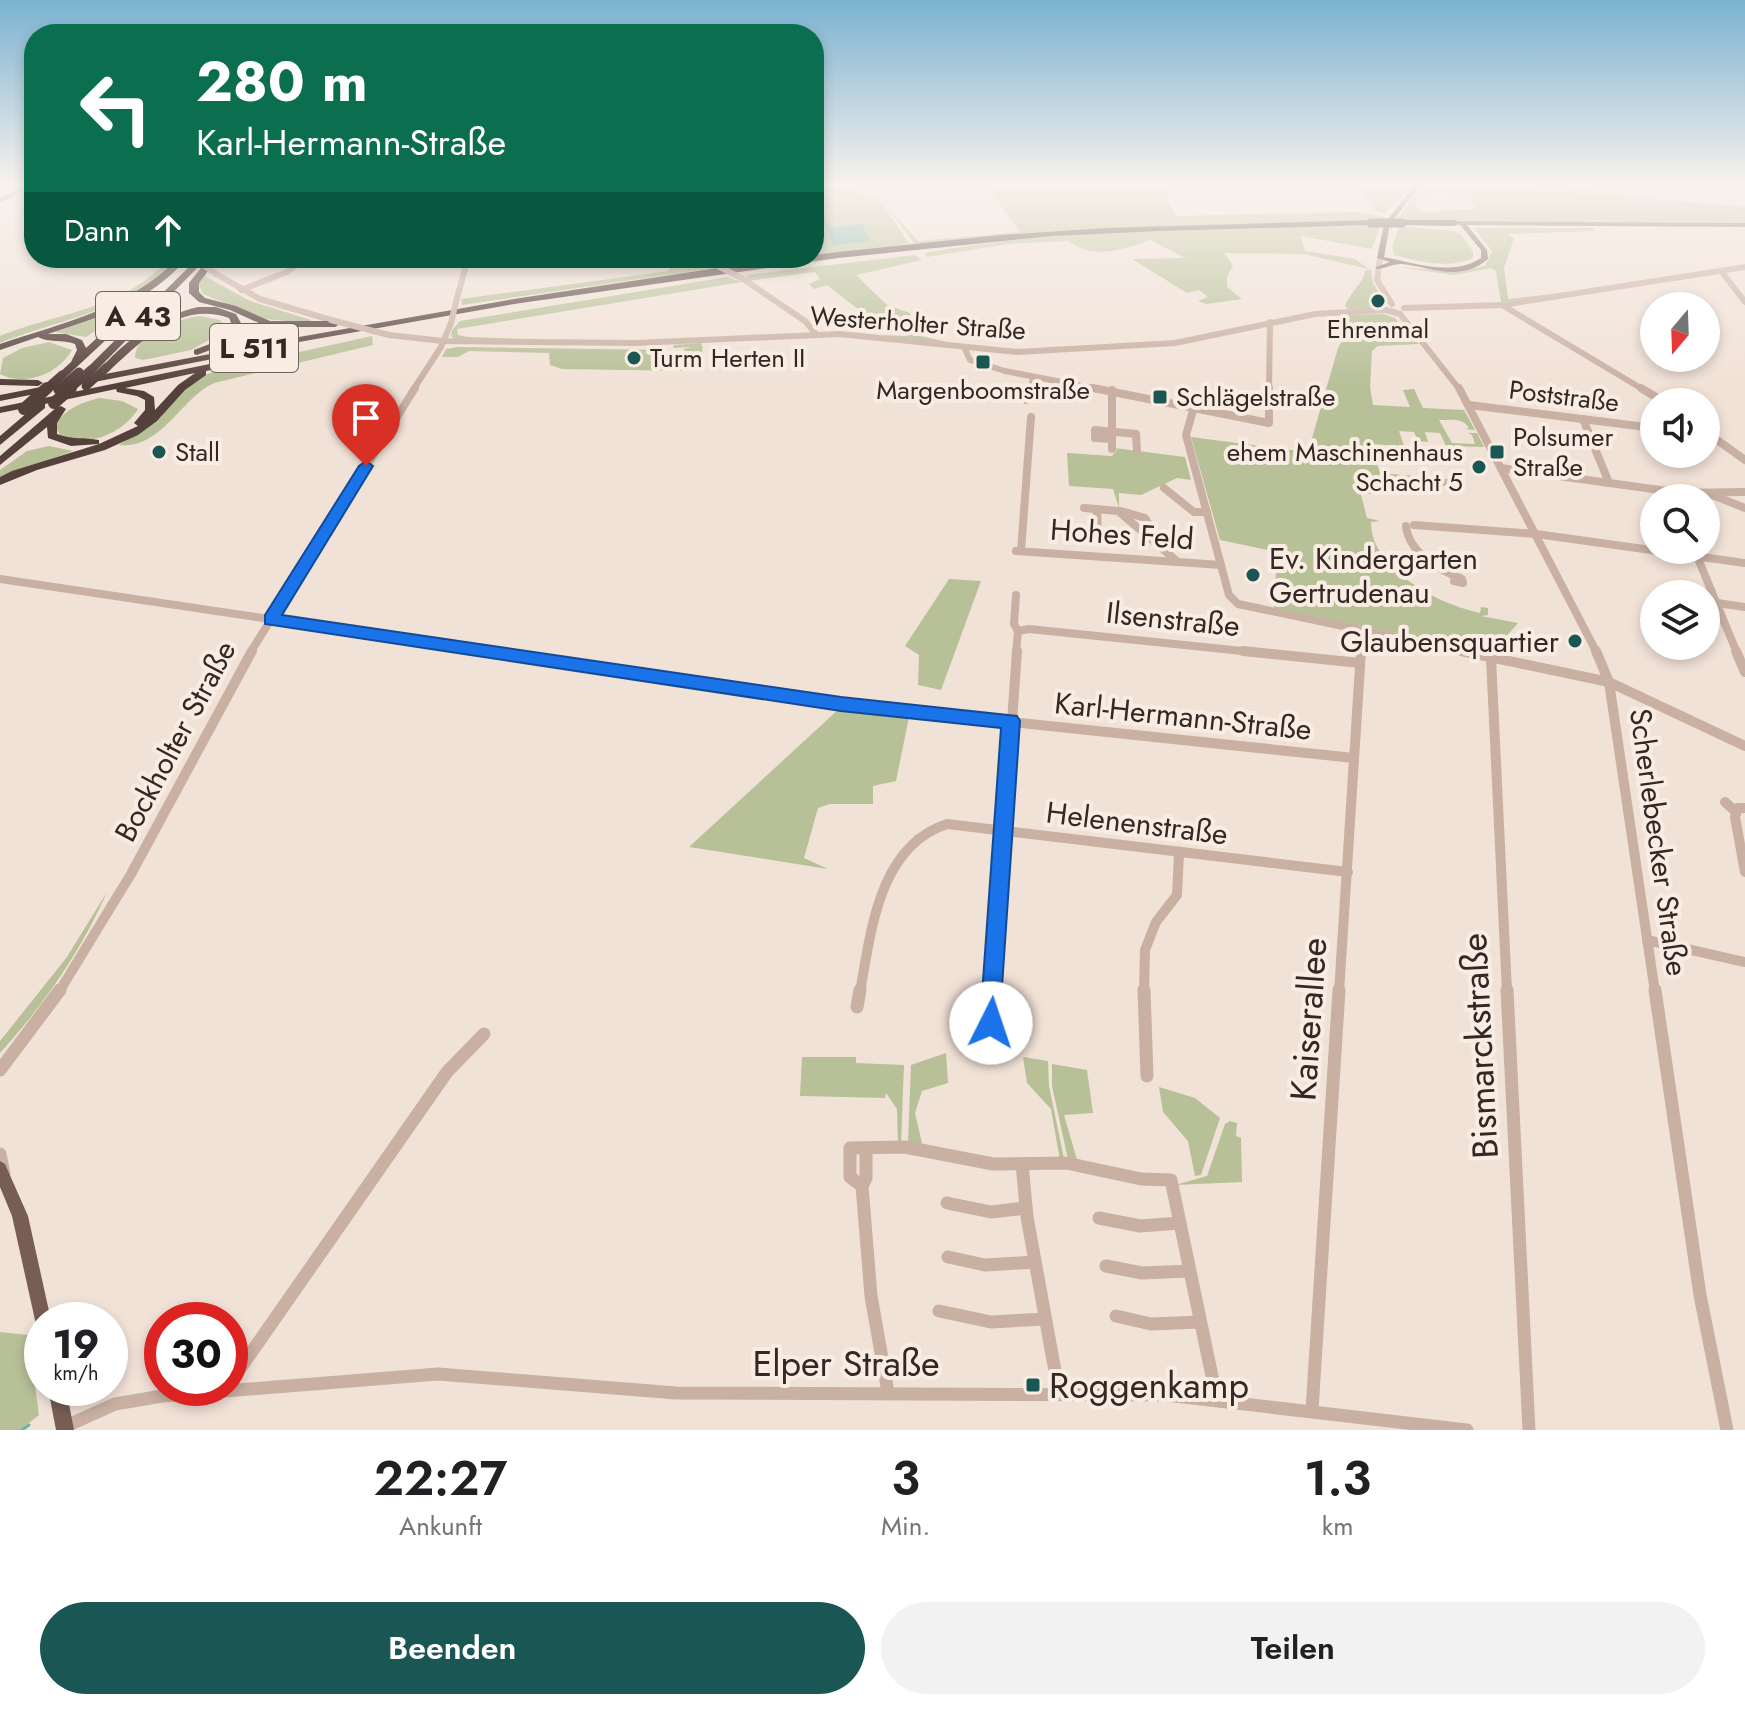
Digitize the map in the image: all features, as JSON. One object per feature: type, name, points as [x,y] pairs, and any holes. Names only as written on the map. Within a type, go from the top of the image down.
[{"type":"highway","name":"L 511","points":[[824,257],[865,253]]},
{"type":"highway","name":"L 511","points":[[824,262],[894,253]]},
{"type":"highway","points":[[0,430],[62,375],[76,369],[174,268]]},
{"type":"highway","name":"A 43","points":[[0,442],[183,268]]},
{"type":"highway","name":"A 43","points":[[0,450],[57,406],[200,268]]},
{"type":"highway","points":[[0,462],[57,406],[71,400],[120,355],[202,268]]},
{"type":"highway","points":[[204,268],[194,283],[194,293],[202,300],[233,308],[259,322],[302,327],[510,302]]},
{"type":"highway","name":"L 511","points":[[0,401],[510,302],[744,268]]},
{"type":"highway","name":"L 511","points":[[0,401],[400,326],[657,284],[778,268]]},
{"type":"highway","points":[[0,350],[111,310],[166,276]]},
{"type":"highway","points":[[120,355],[156,327],[179,315],[220,310],[237,320],[235,329],[223,342],[182,356]]},
{"type":"highway","points":[[0,392],[382,319]]},
{"type":"highway","points":[[0,410],[400,326]]},
{"type":"highway","points":[[0,350],[30,340],[66,337],[82,346],[76,369]]},
{"type":"highway","points":[[0,481],[36,465],[124,439],[157,417],[176,389],[187,381],[245,360]]},
{"type":"highway","points":[[0,382],[46,383]]},
{"type":"highway","points":[[57,406],[52,436],[82,443],[129,430],[150,411],[150,399],[140,393],[123,390],[85,393]]},
{"type":"main road","points":[[1380,256],[1440,265],[1466,264],[1480,255],[1478,253]]},
{"type":"main road","points":[[1380,256],[1452,269],[1482,262],[1484,253]]},
{"type":"main road","points":[[1378,268],[1401,261]]},
{"type":"main road","points":[[2,1173],[30,1252],[40,1302]]},
{"type":"main road","points":[[60,1406],[64,1429]]},
{"type":"street","points":[[1380,256],[1377,280],[1389,307]]},
{"type":"street","name":"Westerholter Straße","points":[[208,268],[241,290],[331,320],[389,335],[443,341],[672,343],[816,334],[880,336],[965,349],[1017,352],[1154,345],[1315,314],[1389,307],[1402,311],[1502,305],[1745,267]]},
{"type":"street","points":[[241,290],[295,268]]},
{"type":"street","name":"Bockholter Straße","points":[[0,1070],[83,957],[128,886],[242,667],[443,341],[465,268]]},
{"type":"street","points":[[722,268],[805,321],[816,334]]},
{"type":"street","points":[[1721,271],[1745,302]]},
{"type":"street","points":[[1502,305],[1641,388]]},
{"type":"street","name":"Scherlebecker Straße","points":[[1402,311],[1452,377],[1469,405],[1609,682],[1700,1295],[1727,1430]]},
{"type":"street","points":[[965,349],[970,360],[1034,377],[1269,423],[1270,322]]},
{"type":"street","points":[[1026,400],[1034,377]]},
{"type":"street","points":[[1112,390],[1112,449]]},
{"type":"street","name":"Poststraße","points":[[1469,405],[1640,426]]},
{"type":"street","points":[[1194,407],[1186,435],[1229,595],[1238,604],[1609,682],[1745,746]]},
{"type":"street","name":"Hohes Feld","points":[[1031,417],[1018,551],[1221,565]]},
{"type":"street","points":[[1583,419],[1609,483]]},
{"type":"street","points":[[1111,435],[1136,431],[1137,451]]},
{"type":"street","points":[[1720,442],[1745,460]]},
{"type":"street","points":[[1501,468],[1640,486]]},
{"type":"street","points":[[1164,488],[1194,512],[1207,512]]},
{"type":"street","points":[[1720,493],[1745,492]]},
{"type":"street","points":[[1720,498],[1745,508]]},
{"type":"street","points":[[1084,508],[1118,511],[1178,562]]},
{"type":"street","points":[[1097,509],[1098,533]]},
{"type":"street","points":[[1455,577],[1411,543],[1410,525],[1536,534],[1640,548]]},
{"type":"street","points":[[1720,559],[1745,563]]},
{"type":"street","name":"Karl-Hermann-Straße","points":[[0,579],[841,704],[1354,758]]},
{"type":"street","points":[[990,1041],[1018,631],[1014,624],[1016,595]]},
{"type":"street","points":[[1720,603],[1745,607]]},
{"type":"street","points":[[1720,610],[1745,671]]},
{"type":"street","name":"Ilsenstraße","points":[[1018,631],[1029,629],[1360,663]]},
{"type":"street","name":"Kaiserallee","points":[[1312,1410],[1362,631]]},
{"type":"street","name":"Bismarckstraße","points":[[1491,658],[1529,1430]]},
{"type":"street","points":[[1725,802],[1740,810],[1745,872]]},
{"type":"street","name":"Helenenstraße","points":[[857,1007],[878,911],[891,873],[918,834],[939,824],[1348,872]]},
{"type":"street","points":[[1147,1076],[1143,1017],[1145,950],[1156,922],[1177,895],[1179,853]]},
{"type":"street","points":[[1647,940],[1745,962]]},
{"type":"street","points":[[248,1357],[447,1072],[484,1034]]},
{"type":"street","points":[[0,1078],[11,1058]]},
{"type":"street","points":[[888,1392],[871,1296],[862,1186],[850,1177],[850,1148],[905,1147],[993,1164],[1066,1163],[1141,1179],[1171,1180],[1217,1400]]},
{"type":"street","points":[[0,1154],[2,1173]]},
{"type":"street","points":[[1022,1164],[1026,1208],[1059,1393]]},
{"type":"street","points":[[947,1203],[991,1212],[1026,1208]]},
{"type":"street","points":[[1099,1218],[1140,1226],[1180,1223]]},
{"type":"street","points":[[948,1257],[985,1265],[1035,1262]]},
{"type":"street","points":[[1106,1266],[1142,1273],[1189,1271]]},
{"type":"street","points":[[939,1311],[991,1322],[1045,1319]]},
{"type":"street","points":[[1116,1316],[1151,1324],[1200,1322]]},
{"type":"street","name":"Elper Straße","points":[[248,1386],[438,1374],[676,1393],[1059,1393],[1217,1400],[1467,1430]]},
{"type":"street","name":"Elper Straße","points":[[64,1429],[115,1404],[144,1400]]},
{"type":"green space","points":[[927,253],[954,253],[927,257]]},
{"type":"green space","points":[[1175,253],[1316,253],[1355,259],[1369,269],[1303,254],[1224,253],[1233,266],[1227,277],[1227,287],[1242,299],[1206,304],[1198,301],[1208,297],[1199,290],[1187,293],[1132,259],[1185,258]]},
{"type":"green space","points":[[1473,253],[1473,258],[1444,264],[1394,255]]},
{"type":"green space","points":[[1491,253],[1509,253],[1504,268],[1508,299],[1571,292],[1501,302],[1496,271],[1491,268],[1454,275],[1399,267],[1458,272],[1485,266]]},
{"type":"green space","points":[[915,255],[922,260],[856,275],[887,305],[910,313],[911,326],[918,335],[966,347],[881,335],[905,336],[908,330],[887,327],[883,318],[867,316],[827,285],[814,289],[809,284],[820,279],[815,272],[748,281],[746,275]]},
{"type":"green space","points":[[159,268],[167,268],[139,290],[117,302],[0,343],[0,336],[90,308],[132,289]]},
{"type":"green space","points":[[670,268],[714,268],[462,305],[461,299],[668,271]]},
{"type":"green space","points":[[1365,270],[1371,270],[1373,283],[1384,301],[1381,306],[1387,302],[1379,308],[1375,305],[1376,308],[1348,309],[1345,306]]},
{"type":"green space","points":[[203,275],[250,301],[311,320],[309,323],[265,319],[203,294],[198,283]]},
{"type":"green space","points":[[727,277],[742,282],[457,329],[458,335],[468,337],[549,340],[455,339],[451,336],[460,321]]},
{"type":"green space","points":[[117,310],[124,312],[86,337],[55,332]]},
{"type":"green space","points":[[1384,314],[1395,318],[1419,344],[1378,346],[1372,351],[1370,387],[1373,405],[1410,407],[1403,390],[1414,389],[1423,408],[1464,410],[1475,430],[1465,429],[1469,428],[1460,421],[1439,420],[1452,443],[1475,444],[1468,433],[1477,433],[1484,447],[1446,446],[1440,433],[1425,432],[1428,442],[1418,441],[1414,432],[1399,431],[1404,446],[1371,444],[1380,473],[1459,480],[1444,486],[1361,495],[1367,518],[1380,521],[1371,522],[1373,537],[1387,560],[1397,570],[1402,568],[1405,572],[1402,575],[1411,574],[1406,579],[1423,591],[1470,611],[1480,613],[1481,607],[1488,608],[1488,615],[1481,616],[1518,623],[1504,639],[1506,656],[1274,608],[1277,552],[1220,540],[1191,437],[1308,452],[1338,348],[1347,332],[1346,315]]},
{"type":"green space","points":[[200,316],[220,320],[225,325],[223,332],[191,350],[143,360],[135,358],[142,341],[150,334],[181,320]]},
{"type":"green space","points":[[372,336],[373,345],[214,383],[202,390],[147,440],[119,445],[161,417],[171,400],[199,377],[222,369]]},
{"type":"green space","points":[[49,342],[72,350],[50,372],[20,379],[0,374],[3,358],[22,348]]},
{"type":"green space","points":[[701,343],[703,348],[695,371],[562,369],[550,365],[549,353],[469,351],[458,357],[442,357],[446,349],[458,347],[668,350],[643,353],[657,354],[658,359],[669,360],[671,352],[686,352],[683,349],[693,347],[673,348],[674,345]]},
{"type":"green space","points":[[99,398],[122,401],[138,409],[123,425],[104,436],[82,440],[60,435],[55,426],[63,415]]},
{"type":"green space","points":[[49,446],[73,451],[0,478],[0,470],[27,451]]},
{"type":"green space","points":[[1114,448],[1185,457],[1191,480],[1177,478],[1141,495],[1119,493],[1119,508],[1113,489],[1069,486],[1067,453],[1112,456],[1117,450]]},
{"type":"green space","points":[[949,579],[981,581],[941,690],[918,685],[919,655],[905,646]]},
{"type":"green space","points":[[840,708],[909,717],[896,781],[873,786],[873,804],[830,804],[818,808],[804,858],[828,869],[689,847]]},
{"type":"green space","points":[[107,892],[60,977],[0,1053],[0,1041],[67,957]]},
{"type":"green space","points":[[946,1053],[948,1083],[922,1091],[915,1113],[923,1148],[908,1143],[911,1065]]},
{"type":"green space","points":[[802,1057],[856,1057],[856,1063],[904,1065],[901,1144],[898,1144],[897,1109],[886,1093],[885,1098],[800,1096]]},
{"type":"green space","points":[[1023,1057],[1048,1061],[1049,1086],[1064,1159],[1060,1160],[1051,1109],[1027,1083]]},
{"type":"green space","points":[[1052,1064],[1087,1070],[1093,1113],[1064,1115],[1078,1163],[1068,1159],[1052,1086]]},
{"type":"green space","points":[[1159,1087],[1195,1098],[1220,1118],[1201,1175],[1195,1176],[1188,1141],[1163,1112]]},
{"type":"green space","points":[[1230,1121],[1237,1123],[1236,1136],[1241,1138],[1242,1182],[1175,1185],[1207,1176],[1225,1124]]},
{"type":"green space","points":[[0,1332],[24,1335],[24,1406],[38,1406],[39,1415],[20,1430],[0,1430]]},
{"type":"waterway","points":[[22,1430],[29,1425]]},
{"type":"place","name":"Ehrenmal","points":[[1378,301]]},
{"type":"place","name":"Turm Herten II","points":[[634,358]]},
{"type":"place","name":"Margenboomstraße","points":[[983,362]]},
{"type":"place","name":"Schlägelstraße","points":[[1160,397]]},
{"type":"place","name":"Stall","points":[[159,452]]},
{"type":"place","name":"Polsumer Straße","points":[[1497,452]]},
{"type":"place","name":"ehem Maschinenhaus Schacht 5","points":[[1479,467]]},
{"type":"place","name":"Ev. Kindergarten Gertrudenau","points":[[1253,575]]},
{"type":"place","name":"Glaubensquartier","points":[[1575,641]]},
{"type":"place","name":"Roggenkamp","points":[[1033,1385]]},
{"type":"route","points":[[366,466],[271,619],[841,704],[1011,721],[991,1023]]}]
